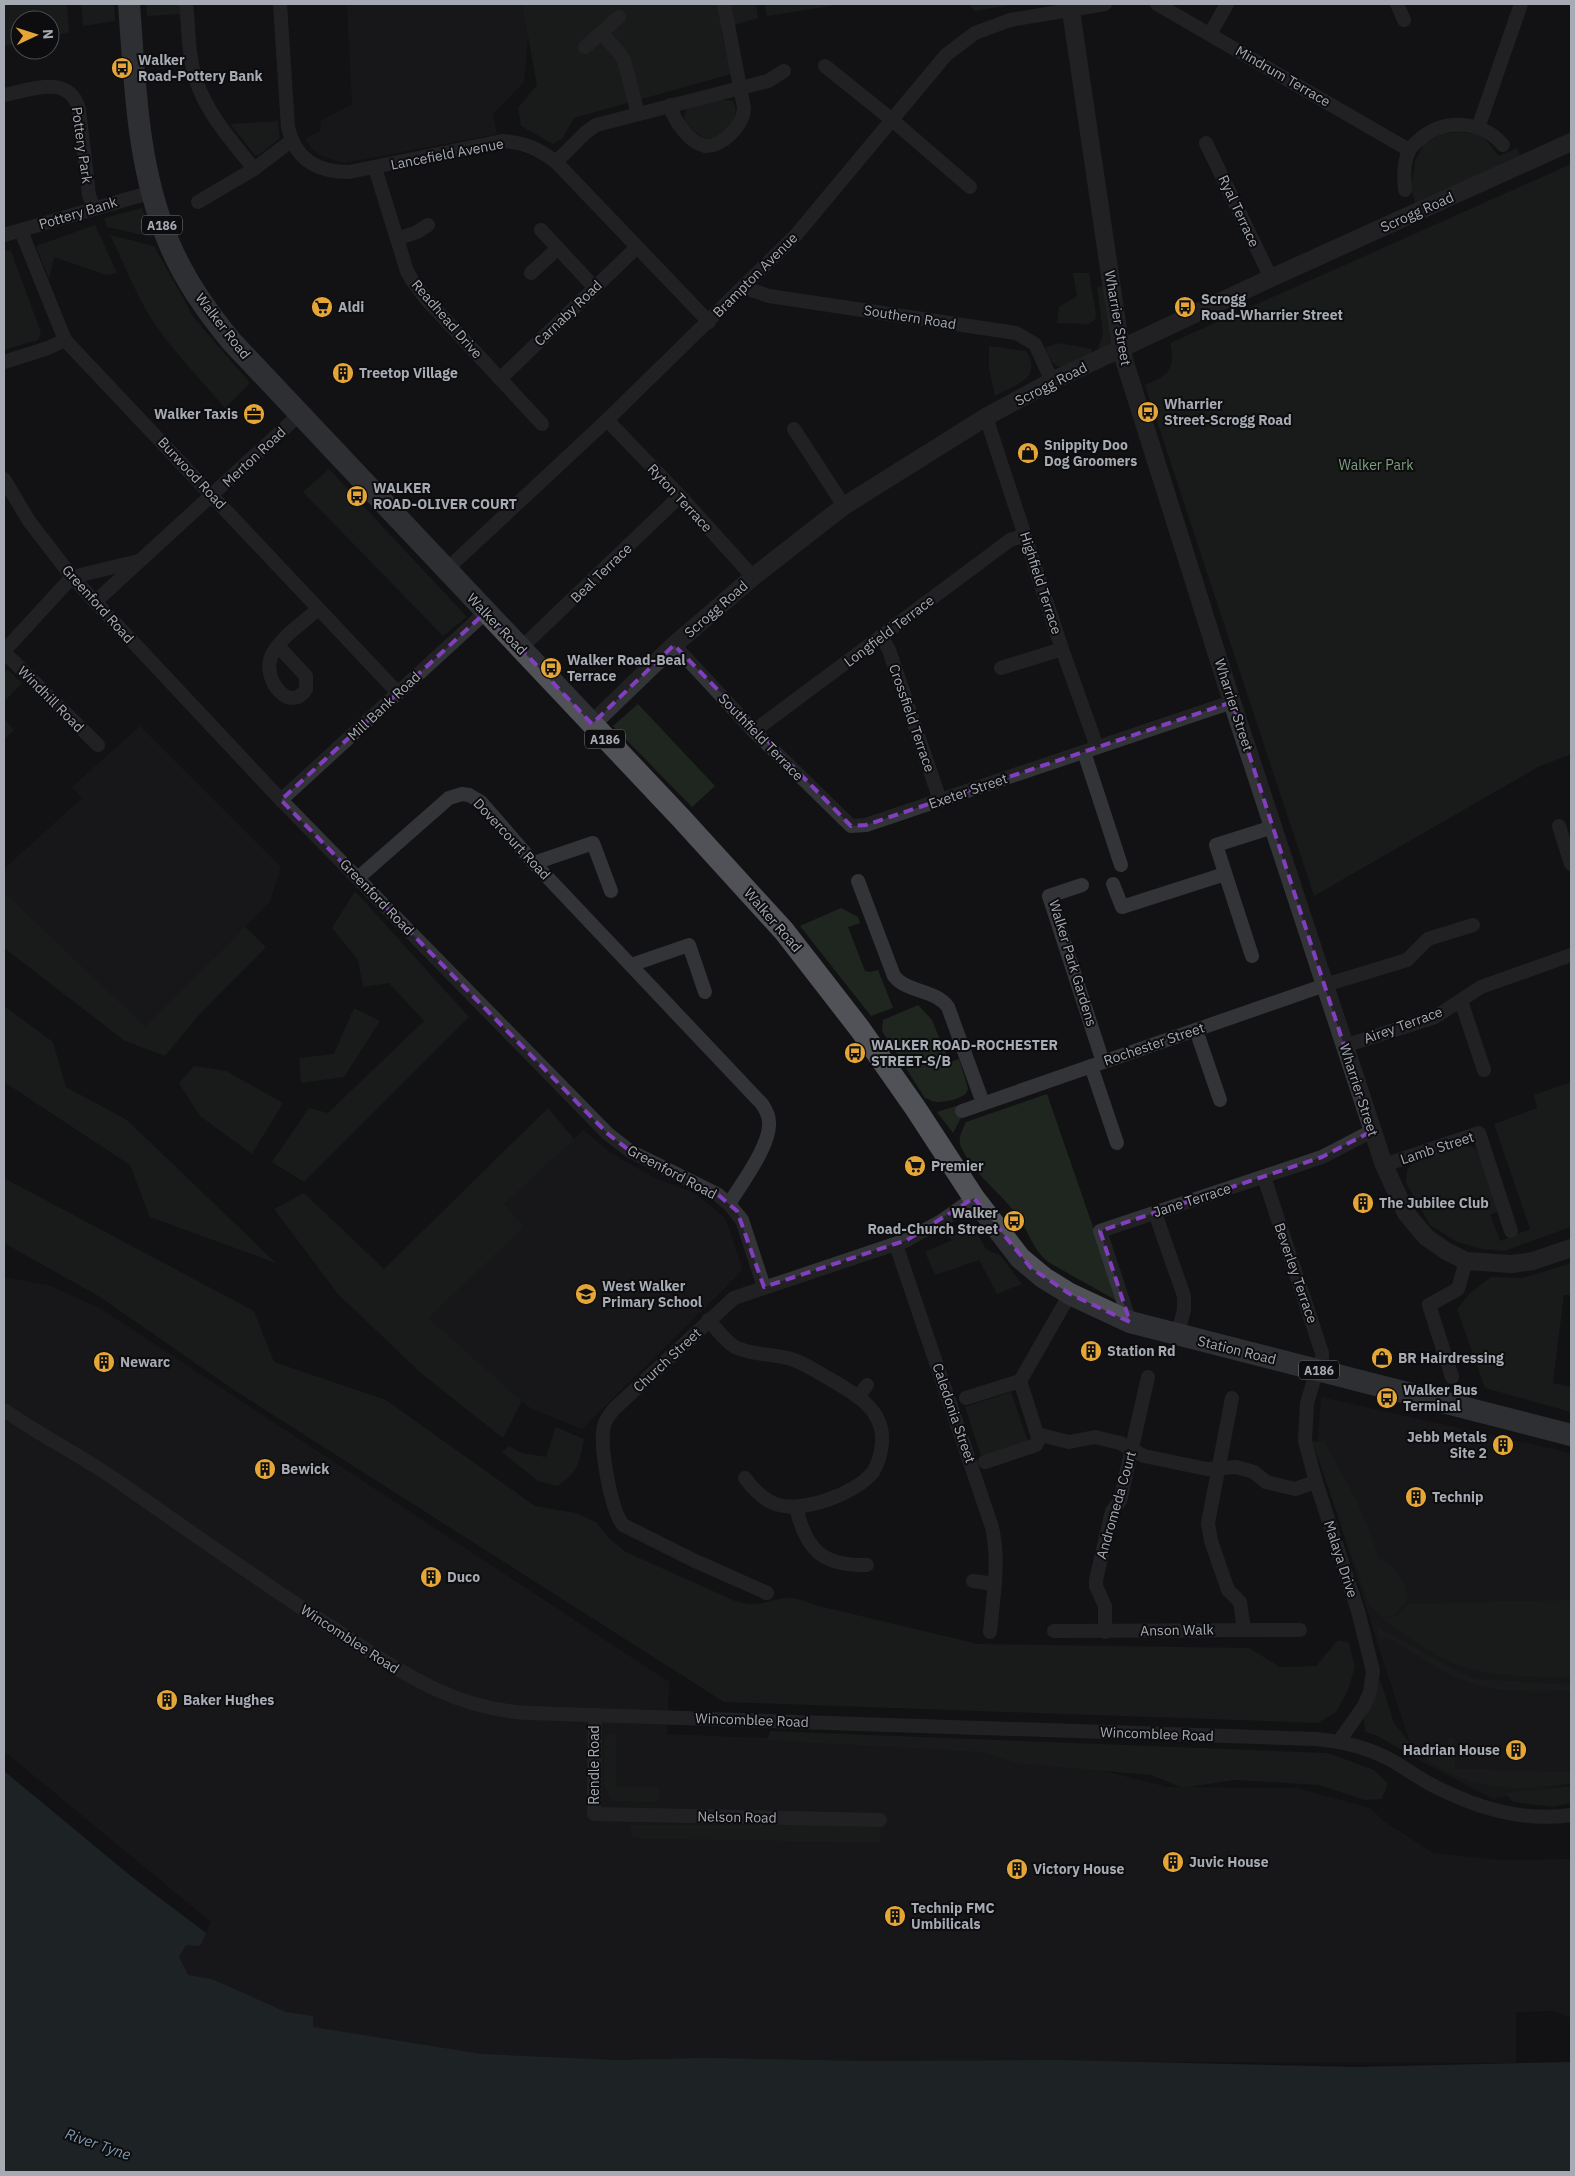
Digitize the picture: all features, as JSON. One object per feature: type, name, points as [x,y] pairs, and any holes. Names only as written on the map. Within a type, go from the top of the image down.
[{"type":"main road","name":"Walker Road","points":[[129,4],[141,137],[152,192],[170,244],[204,305],[232,342],[731,871],[807,960],[916,1109],[974,1198]]},
{"type":"main road","name":"Station Road","points":[[974,1198],[1020,1258],[1038,1273],[1070,1294],[1130,1322],[1177,1336],[1571,1435]]},
{"type":"street","points":[[186,4],[193,70],[202,96],[223,130],[254,169]]},
{"type":"street","points":[[198,202],[254,169],[291,141],[286,111],[280,4]]},
{"type":"street","points":[[670,105],[676,121],[700,145],[710,146],[720,142],[743,120],[744,108],[741,88],[724,4]]},
{"type":"street","points":[[1070,7],[1105,4]]},
{"type":"street","name":"Mindrum Terrace","points":[[1157,4],[1409,150]]},
{"type":"street","points":[[1210,34],[1227,4]]},
{"type":"street","points":[[1397,4],[1404,20]]},
{"type":"street","points":[[1478,128],[1522,4]]},
{"type":"street","name":"Brampton Avenue","points":[[446,570],[607,420],[796,235],[946,55],[975,33],[1010,20],[1070,7]]},
{"type":"street","name":"Wharrier Street","points":[[1070,7],[1120,350],[1232,702],[1384,1165],[1406,1213],[1426,1237],[1446,1251],[1466,1261],[1512,1264],[1533,1261],[1571,1248]]},
{"type":"street","points":[[584,47],[619,17]]},
{"type":"street","points":[[601,33],[616,48],[624,60],[638,114]]},
{"type":"street","points":[[825,66],[891,119],[970,187]]},
{"type":"street","points":[[556,162],[590,128],[601,123],[768,81],[784,70]]},
{"type":"street","name":"Pottery Park","points":[[4,96],[54,86],[64,88],[73,96],[79,109],[89,194],[94,208]]},
{"type":"street","points":[[1409,150],[1428,133],[1444,125],[1478,128],[1495,136],[1503,145]]},
{"type":"street","name":"Lancefield Avenue","points":[[291,141],[304,158],[328,170],[348,172],[502,141],[519,143],[538,149],[556,162],[636,248],[709,322]]},
{"type":"street","name":"Scrogg Road","points":[[592,724],[674,645],[752,577],[844,506],[986,417],[1052,381],[1271,278],[1571,142]]},
{"type":"street","name":"Ryal Terrace","points":[[1206,143],[1271,278]]},
{"type":"street","name":"Scrogg Road","points":[[1405,190],[1404,172],[1409,150]]},
{"type":"street","name":"Readhead Drive","points":[[375,168],[408,271],[418,290],[542,424]]},
{"type":"street","name":"Pottery Bank","points":[[4,235],[152,192]]},
{"type":"street","points":[[397,239],[417,232],[428,225]]},
{"type":"street","points":[[542,230],[594,287]]},
{"type":"street","name":"Burwood Road","points":[[21,231],[65,340],[398,693]]},
{"type":"street","points":[[531,273],[558,248]]},
{"type":"street","name":"Carnaby Road","points":[[500,379],[636,248]]},
{"type":"street","name":"Southern Road","points":[[743,287],[769,296],[1016,333],[1035,344],[1052,381]]},
{"type":"street","points":[[4,362],[48,348],[65,340]]},
{"type":"street","name":"Merton Road","points":[[95,602],[300,414]]},
{"type":"street","name":"Highfield Terrace","points":[[986,417],[1062,649],[1091,749]]},
{"type":"street","name":"Ryton Terrace","points":[[607,420],[680,496],[752,577]]},
{"type":"street","points":[[794,429],[844,506]]},
{"type":"street","name":"Greenford Road","points":[[4,479],[30,521],[72,578],[281,800],[608,1134],[630,1151],[717,1194],[729,1204],[742,1220],[764,1286]]},
{"type":"street","name":"Beal Terrace","points":[[521,648],[680,496]]},
{"type":"street","name":"Longfield Terrace","points":[[754,731],[1010,540],[1025,535]]},
{"type":"street","name":"Merton Road","points":[[72,578],[141,561]]},
{"type":"street","points":[[4,652],[72,578]]},
{"type":"street","points":[[278,646],[318,609]]},
{"type":"street","name":"Mill Bank Road","points":[[281,800],[486,612]]},
{"type":"street","name":"Crossfield Terrace","points":[[881,636],[889,650],[940,800]]},
{"type":"street","name":"Southfield Terrace","points":[[674,645],[754,731],[850,826]]},
{"type":"street","points":[[1001,668],[1062,649]]},
{"type":"street","name":"Windhill Road","points":[[4,652],[98,745]]},
{"type":"street","name":"Exeter Street","points":[[850,826],[866,825],[1232,702]]},
{"type":"street","points":[[1091,749],[1121,865]]},
{"type":"street","name":"Dovercourt Road","points":[[358,878],[449,798],[462,794],[475,797],[481,802],[534,863],[755,1094],[767,1113],[769,1123],[766,1140],[729,1204]]},
{"type":"street","points":[[1559,826],[1571,864]]},
{"type":"street","points":[[1252,956],[1216,846],[1273,827]]},
{"type":"street","points":[[534,863],[593,843],[610,891]]},
{"type":"street","points":[[1114,884],[1122,907],[1225,874]]},
{"type":"street","points":[[858,881],[894,976],[902,984],[945,1002],[961,1039],[983,1103]]},
{"type":"street","name":"Walker Park Gardens","points":[[1082,884],[1049,896],[1097,1064]]},
{"type":"street","name":"Rochester Street","points":[[962,1111],[1325,985],[1407,960],[1428,939],[1473,925]]},
{"type":"street","points":[[631,965],[689,945],[705,992]]},
{"type":"street","name":"Airey Terrace","points":[[1344,1046],[1435,1017],[1481,987],[1571,955]]},
{"type":"street","points":[[1461,1001],[1484,1070]]},
{"type":"street","points":[[1196,1030],[1220,1100]]},
{"type":"street","points":[[1097,1064],[1117,1143]]},
{"type":"street","name":"Jane Terrace","points":[[1130,1322],[1100,1231],[1322,1157],[1372,1132]]},
{"type":"street","name":"Lamb Street","points":[[1384,1165],[1479,1133],[1511,1231]]},
{"type":"street","name":"Beverley Terrace","points":[[1264,1177],[1321,1346],[1323,1357],[1318,1370]]},
{"type":"street","name":"Church Street","points":[[767,1593],[630,1528],[619,1520],[613,1504],[603,1444],[604,1425],[607,1418],[614,1409],[708,1320],[734,1298],[764,1286],[896,1245],[922,1233],[974,1198]]},
{"type":"street","points":[[1155,1213],[1184,1296],[1184,1310],[1177,1336]]},
{"type":"street","name":"Caledonia Street","points":[[896,1245],[992,1528],[997,1555],[990,1632]]},
{"type":"street","points":[[1452,1377],[1429,1305],[1458,1289],[1466,1261]]},
{"type":"street","points":[[966,1398],[1020,1382],[1070,1294]]},
{"type":"street","points":[[708,1320],[734,1346],[756,1354],[789,1358],[799,1362],[858,1397],[875,1413],[880,1424],[882,1447],[875,1469],[868,1478],[851,1490],[796,1507],[782,1506],[763,1498],[745,1478]]},
{"type":"street","name":"Malaya Drive","points":[[1318,1370],[1307,1403],[1304,1430],[1307,1452],[1358,1611],[1373,1672],[1367,1699],[1339,1741]]},
{"type":"street","name":"Andromeda Court","points":[[1105,1632],[1105,1606],[1096,1586],[1096,1580],[1112,1511],[1120,1501],[1148,1377]]},
{"type":"street","points":[[985,1462],[1036,1445],[1039,1435],[1020,1382]]},
{"type":"street","points":[[858,1397],[867,1385]]},
{"type":"street","points":[[1232,1398],[1220,1468],[1208,1515],[1209,1532],[1228,1590],[1240,1602],[1244,1629]]},
{"type":"street","name":"Wincomblee Road","points":[[4,1410],[117,1481],[195,1537],[402,1672],[442,1694],[475,1706],[493,1710],[595,1715],[1306,1738],[1339,1741],[1388,1758],[1437,1788],[1488,1809],[1519,1816],[1541,1818],[1571,1816]]},
{"type":"street","points":[[1039,1435],[1069,1442],[1095,1437],[1120,1443],[1144,1456],[1207,1469],[1236,1467],[1254,1472],[1266,1482],[1295,1489],[1316,1482]]},
{"type":"street","points":[[796,1507],[805,1535],[822,1557],[842,1565],[867,1565]]},
{"type":"street","points":[[973,1581],[995,1584]]},
{"type":"street","name":"Anson Walk","points":[[1054,1631],[1300,1630]]},
{"type":"street","name":"Rendle Road","points":[[594,1814],[595,1715]]},
{"type":"street","name":"Nelson Road","points":[[594,1814],[880,1820]]},
{"type":"highlighted area","points":[[486,612],[592,724],[674,645],[851,826],[866,825],[1232,702],[1372,1131],[1322,1157],[1100,1231],[1130,1322],[1070,1294],[1031,1268],[974,1198],[907,1240],[764,1287],[737,1211],[717,1194],[630,1151],[608,1134],[281,800]]},
{"type":"shaded area","points":[[347,4],[522,4],[528,38],[524,82],[493,114],[497,134],[344,163],[319,155],[310,147],[305,138],[320,131],[321,121],[352,104]]},
{"type":"shaded area","points":[[140,726],[281,867],[270,902],[145,1026],[4,892],[4,869],[82,798],[72,787]]},
{"type":"shaded area","name":"West Walker Primary School","points":[[583,1130],[611,1153],[655,1178],[695,1193],[725,1218],[743,1270],[582,1429],[530,1408],[427,1318],[523,1227],[503,1204]]},
{"type":"shaded area","points":[[4,1277],[51,1286],[101,1309],[669,1682],[667,1734],[954,1746],[1048,1757],[1168,1787],[1297,1788],[1370,1808],[1385,1822],[1433,1853],[1498,1860],[1571,1859],[1571,2018],[1552,2011],[1516,2012],[1516,2063],[619,2060],[482,2054],[312,2027],[313,2016],[286,2012],[212,1979],[188,1975],[179,1957],[186,1945],[206,1933],[211,1922],[4,1751]]},
{"type":"shaded area","points":[[1321,1397],[1571,1453],[1571,1784],[1493,1799],[1415,1758],[1317,1451]]},
{"type":"green space","points":[[4,4],[67,4],[69,32],[60,34],[60,10],[10,10],[10,45],[4,46]]},
{"type":"green space","points":[[81,4],[114,4],[115,21],[83,26]]},
{"type":"green space","points":[[146,4],[181,4],[181,14],[147,16]]},
{"type":"green space","points":[[522,4],[756,4],[758,18],[721,29],[731,74],[574,118],[562,139],[553,144],[521,126],[518,108],[537,85]]},
{"type":"green space","points":[[764,4],[844,4],[767,16]]},
{"type":"green space","points":[[969,4],[1017,4],[974,11]]},
{"type":"green space","points":[[721,99],[733,101],[736,113],[734,119],[722,134],[707,139],[689,126],[684,119],[685,113],[687,109]]},
{"type":"green space","points":[[278,121],[280,138],[259,155],[255,155],[230,124]]},
{"type":"green space","points":[[1462,132],[1482,135],[1499,156],[1517,148],[1520,155],[1416,205],[1411,189],[1415,161],[1424,144],[1442,134]]},
{"type":"green space","name":"Walker Park","points":[[1571,164],[1571,754],[1538,767],[1314,896],[1145,385],[1160,378],[1169,370],[1172,360],[1170,343]]},
{"type":"green space","points":[[142,208],[152,237],[107,227],[104,218]]},
{"type":"green space","points":[[95,225],[117,273],[106,275],[54,257],[49,279],[36,246]]},
{"type":"green space","points":[[110,235],[154,246],[194,318],[250,383],[225,408],[153,322]]},
{"type":"green space","points":[[4,250],[11,251],[41,333],[38,340],[4,350]]},
{"type":"green space","points":[[1073,273],[1089,273],[1096,314],[1095,320],[1088,324],[1057,323],[1059,307],[1077,296]]},
{"type":"green space","points":[[1097,286],[1103,287],[1111,347],[1096,355],[1103,333]]},
{"type":"green space","points":[[1058,343],[1092,349],[1090,356],[1069,366],[1058,366],[1049,357],[1045,348]]},
{"type":"green space","points":[[989,346],[1026,351],[1031,360],[1032,368],[1025,380],[995,396],[989,369]]},
{"type":"green space","points":[[329,469],[467,617],[443,636],[303,492]]},
{"type":"green space","points":[[8,670],[22,683],[4,702],[4,671]]},
{"type":"green space","points":[[638,704],[715,786],[692,807],[613,726]]},
{"type":"green space","points":[[4,718],[14,730],[4,740]]},
{"type":"green space","points":[[355,891],[469,1017],[304,1182],[272,1162],[309,1108],[328,1113],[424,1021],[389,983],[363,987],[358,960],[332,928]]},
{"type":"green space","points":[[4,892],[145,1026],[245,927],[266,947],[197,1017],[165,1056],[125,1041],[4,948]]},
{"type":"green space","points":[[841,908],[858,917],[860,923],[848,927],[865,971],[878,970],[893,1008],[871,1016],[800,926]]},
{"type":"green space","points":[[918,1005],[932,1020],[949,1062],[959,1059],[968,1088],[961,1097],[937,1102],[925,1098],[882,1031],[883,1020]]},
{"type":"green space","points":[[4,1006],[53,1042],[66,1087],[127,1120],[276,1263],[150,1217],[130,1165],[4,1082]]},
{"type":"green space","points":[[354,1008],[380,1021],[344,1077],[301,1083],[299,1058],[334,1054]]},
{"type":"green space","points":[[194,1066],[226,1071],[283,1103],[252,1154],[200,1116],[179,1083]]},
{"type":"green space","points":[[1571,1082],[1571,1227],[1504,1251],[1482,1249],[1457,1242],[1430,1225],[1406,1183],[1407,1170],[1414,1161],[1466,1146],[1474,1147],[1478,1152],[1498,1211],[1490,1215],[1500,1241],[1530,1229],[1494,1124],[1537,1108],[1534,1095]]},
{"type":"green space","points":[[1047,1094],[1119,1302],[1048,1262],[1036,1248],[1014,1211],[974,1167],[961,1147],[960,1137],[966,1122]]},
{"type":"green space","points":[[956,1106],[961,1118],[953,1133],[937,1112]]},
{"type":"green space","points":[[548,1108],[574,1139],[504,1204],[524,1227],[428,1318],[522,1401],[503,1438],[422,1374],[338,1294],[274,1209],[304,1193],[384,1269]]},
{"type":"green space","points":[[4,1178],[254,1311],[274,1362],[386,1400],[535,1506],[576,1513],[596,1522],[611,1540],[626,1552],[735,1601],[757,1604],[779,1599],[795,1598],[819,1606],[978,1644],[1249,1648],[1280,1667],[1316,1666],[1338,1640],[1349,1643],[1355,1667],[1348,1690],[1336,1712],[1318,1723],[724,1702],[237,1392],[100,1297],[4,1243]]},
{"type":"green space","points":[[960,1225],[972,1225],[986,1249],[1000,1255],[1022,1284],[997,1294],[979,1260],[935,1275],[925,1252],[952,1240],[946,1234]]},
{"type":"green space","points":[[1571,1263],[1571,1295],[1564,1295],[1553,1383],[1571,1387],[1571,1412],[1485,1388],[1457,1309],[1470,1293],[1491,1277],[1523,1278]]},
{"type":"green space","points":[[1011,1392],[1028,1441],[981,1456],[965,1407]]},
{"type":"green space","points":[[556,1427],[584,1439],[577,1466],[570,1476],[557,1486],[538,1481],[502,1452],[509,1446],[522,1453],[546,1457]]},
{"type":"green space","points":[[1312,1441],[1324,1442],[1353,1494],[1379,1558],[1394,1568],[1406,1587],[1407,1602],[1394,1615],[1382,1618],[1369,1605]]},
{"type":"green space","points":[[1571,1600],[1571,1678],[1499,1674],[1462,1666],[1438,1656],[1384,1620],[1397,1615],[1408,1604]]},
{"type":"green space","points":[[1376,1626],[1456,1671],[1475,1679],[1571,1685],[1571,1691],[1506,1690],[1468,1682],[1438,1668],[1391,1639],[1380,1638]]},
{"type":"green space","points":[[1380,1679],[1394,1723],[1414,1748],[1415,1758],[1376,1735],[1365,1732],[1364,1719]]},
{"type":"green space","points":[[770,1731],[1328,1753],[1374,1770],[1388,1783],[1382,1799],[1365,1800],[1319,1785],[1235,1780],[1183,1788],[1151,1775],[1016,1763],[984,1752],[767,1740]]},
{"type":"green space","points":[[611,1732],[616,1736],[616,1786],[659,1787],[658,1802],[613,1801],[603,1785],[605,1736]]},
{"type":"green space","points":[[1448,1739],[1455,1739],[1455,1769],[1571,1772],[1571,1783],[1531,1788],[1491,1786],[1453,1775],[1418,1753],[1447,1753]]},
{"type":"green space","points":[[1571,1786],[1571,1803],[1553,1807],[1513,1802],[1505,1793]]},
{"type":"green space","points":[[630,1825],[880,1825],[881,1843],[633,1838]]},
{"type":"water","name":"River Tyne","points":[[4,1771],[132,1877],[206,1933],[200,1946],[186,1945],[179,1957],[188,1975],[212,1979],[286,2012],[313,2016],[313,2027],[482,2054],[619,2060],[704,2058],[870,2061],[1057,2060],[1356,2067],[1571,2062],[1571,2172],[4,2172]]},
{"type":"place","name":"Walker Road-Pottery Bank","points":[[122,68]]},
{"type":"place","name":"Aldi","points":[[322,307]]},
{"type":"place","name":"Scrogg Road-Wharrier Street","points":[[1185,307]]},
{"type":"place","name":"Treetop Village","points":[[343,373]]},
{"type":"place","name":"Wharrier Street-Scrogg Road","points":[[1148,412]]},
{"type":"place","name":"Walker Taxis","points":[[254,414]]},
{"type":"place","name":"Snippity Doo Dog Groomers","points":[[1028,453]]},
{"type":"place","name":"WALKER ROAD-OLIVER COURT","points":[[357,496]]},
{"type":"place","name":"Walker Road-Beal Terrace","points":[[551,668]]},
{"type":"place","name":"WALKER ROAD-ROCHESTER STREET-S/B","points":[[855,1053]]},
{"type":"place","name":"Premier","points":[[915,1166]]},
{"type":"place","name":"The Jubilee Club","points":[[1363,1203]]},
{"type":"place","name":"Walker Road-Church Street","points":[[1014,1221]]},
{"type":"place","name":"West Walker Primary School","points":[[586,1294]]},
{"type":"place","name":"Station Rd","points":[[1091,1351]]},
{"type":"place","name":"BR Hairdressing","points":[[1382,1358]]},
{"type":"place","name":"Newarc","points":[[104,1362]]},
{"type":"place","name":"Walker Bus Terminal","points":[[1387,1398]]},
{"type":"place","name":"Jebb Metals Site 2","points":[[1503,1445]]},
{"type":"place","name":"Bewick","points":[[265,1469]]},
{"type":"place","name":"Technip","points":[[1416,1497]]},
{"type":"place","name":"Duco","points":[[431,1577]]},
{"type":"place","name":"Baker Hughes","points":[[167,1700]]},
{"type":"place","name":"Hadrian House","points":[[1516,1750]]},
{"type":"place","name":"Juvic House","points":[[1173,1862]]},
{"type":"place","name":"Victory House","points":[[1017,1869]]},
{"type":"place","name":"Technip FMC Umbilicals","points":[[895,1916]]}]
